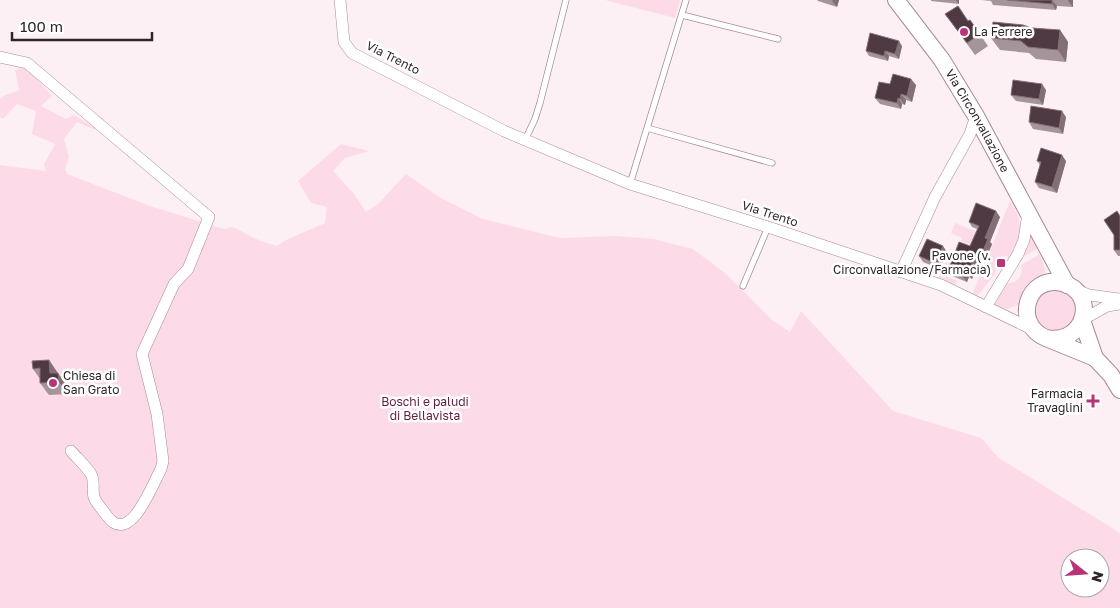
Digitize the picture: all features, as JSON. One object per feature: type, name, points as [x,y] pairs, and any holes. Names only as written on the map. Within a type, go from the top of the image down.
[{"type":"main road","name":"Via Circonvallazione","points":[[897,0],[942,60],[976,116],[1046,248],[1071,287],[1082,300],[1084,314],[1082,320],[1095,358],[1120,390]]},
{"type":"main road","name":"Via Circonvallazione","points":[[1027,306],[1033,293],[1044,284],[1050,267],[1046,248]]},
{"type":"main road","points":[[1044,284],[1056,282],[1071,287]]},
{"type":"main road","points":[[1027,306],[1027,319],[1040,334],[1054,340],[1068,337],[1079,327],[1082,320]]},
{"type":"main road","name":"Via Circonvallazione","points":[[1040,334],[1095,358]]},
{"type":"street","name":"Via Trento","points":[[340,0],[344,42],[352,53],[525,140],[630,184],[768,227],[941,285],[1040,334]]},
{"type":"street","points":[[0,57],[26,63],[209,217],[188,269],[174,284],[142,354],[157,414],[162,461],[160,469],[137,515],[130,522],[117,525],[111,521],[94,497],[93,475],[71,451]]},
{"type":"street","points":[[901,272],[935,197],[970,134],[976,116]]},
{"type":"street","points":[[986,307],[1018,254],[1024,240],[1028,213]]},
{"type":"street","points":[[1071,287],[1089,294],[1120,299]]},
{"type":"street","points":[[1082,320],[1107,306],[1120,304]]},
{"type":"street","points":[[999,314],[1015,312],[1027,306]]},
{"type":"lane","points":[[525,140],[540,103],[566,0]]},
{"type":"lane","points":[[630,184],[686,0]]},
{"type":"lane","points":[[682,14],[778,39]]},
{"type":"lane","points":[[646,128],[772,163]]},
{"type":"lane","points":[[743,286],[768,227]]},
{"type":"green space","points":[[605,0],[680,0],[675,18]]},
{"type":"green space","name":"Boschi e paludi di Bellavista","points":[[25,66],[52,96],[41,106],[66,119],[74,115],[95,128],[95,130],[77,122],[64,139],[69,157],[65,169],[67,174],[150,206],[224,229],[233,227],[256,239],[277,246],[286,240],[325,223],[327,207],[311,203],[298,181],[341,144],[369,151],[345,158],[333,171],[354,194],[366,212],[378,204],[406,174],[439,197],[483,219],[560,238],[615,236],[654,239],[693,249],[725,273],[772,320],[790,332],[801,311],[893,411],[981,438],[999,458],[1120,533],[1120,608],[0,608],[0,165],[46,171],[44,164],[55,144],[32,134],[36,111],[17,104],[3,119],[0,117],[0,99],[19,90],[15,70]]},
{"type":"green space","points":[[1010,201],[1020,223],[1019,236],[1011,258],[1003,256],[998,259],[995,265],[996,273],[977,296],[972,295]]},
{"type":"green space","points":[[955,223],[980,233],[975,246],[961,241],[962,238],[951,233]]},
{"type":"green space","points":[[1031,229],[1039,248],[1019,259]]},
{"type":"green space","points":[[950,250],[956,253],[956,260],[949,277],[957,281],[955,285],[938,278]]},
{"type":"green space","points":[[1040,254],[1045,269],[1044,276],[1018,305],[1007,309],[992,305],[1005,283],[1016,281],[1019,278],[1022,269],[1021,265]]},
{"type":"green space","points":[[1049,288],[1072,294],[1078,317],[1063,333],[1038,328],[1033,302]]},
{"type":"building","points":[[1007,0],[1052,0],[1052,4]]},
{"type":"building","points":[[958,6],[980,34],[967,43],[945,14]]},
{"type":"building","points":[[993,22],[1060,30],[1058,50],[1028,47],[1021,41],[991,38]]},
{"type":"building","points":[[870,33],[899,41],[895,54],[885,51],[884,56],[866,51]]},
{"type":"building","points":[[893,74],[911,79],[907,96],[901,94],[897,103],[875,98],[879,82],[890,84]]},
{"type":"building","points":[[1013,80],[1042,84],[1039,99],[1011,95]]},
{"type":"building","points":[[1031,106],[1062,111],[1059,128],[1029,122]]},
{"type":"building","points":[[1041,148],[1062,155],[1052,187],[1035,182],[1041,162],[1037,161]]},
{"type":"building","points":[[976,203],[996,211],[985,238],[988,239],[981,255],[976,253],[968,273],[965,272],[963,277],[948,271],[959,242],[970,246],[979,226],[969,222]]},
{"type":"building","points":[[1117,211],[1120,216],[1120,250],[1114,250],[1114,235],[1104,220]]},
{"type":"building","points":[[927,239],[943,246],[935,263],[919,256]]},
{"type":"building","points":[[49,360],[50,373],[58,373],[59,382],[40,383],[40,368],[33,369],[32,361]]},
{"type":"place","name":"La Ferrere","points":[[964,32]]},
{"type":"place","name":"Pavone (v. Circonvallazione/Farmacia)","points":[[1001,263]]},
{"type":"place","name":"Chiesa di San Grato","points":[[53,383]]},
{"type":"place","name":"Farmacia Travaglini","points":[[1093,401]]}]
